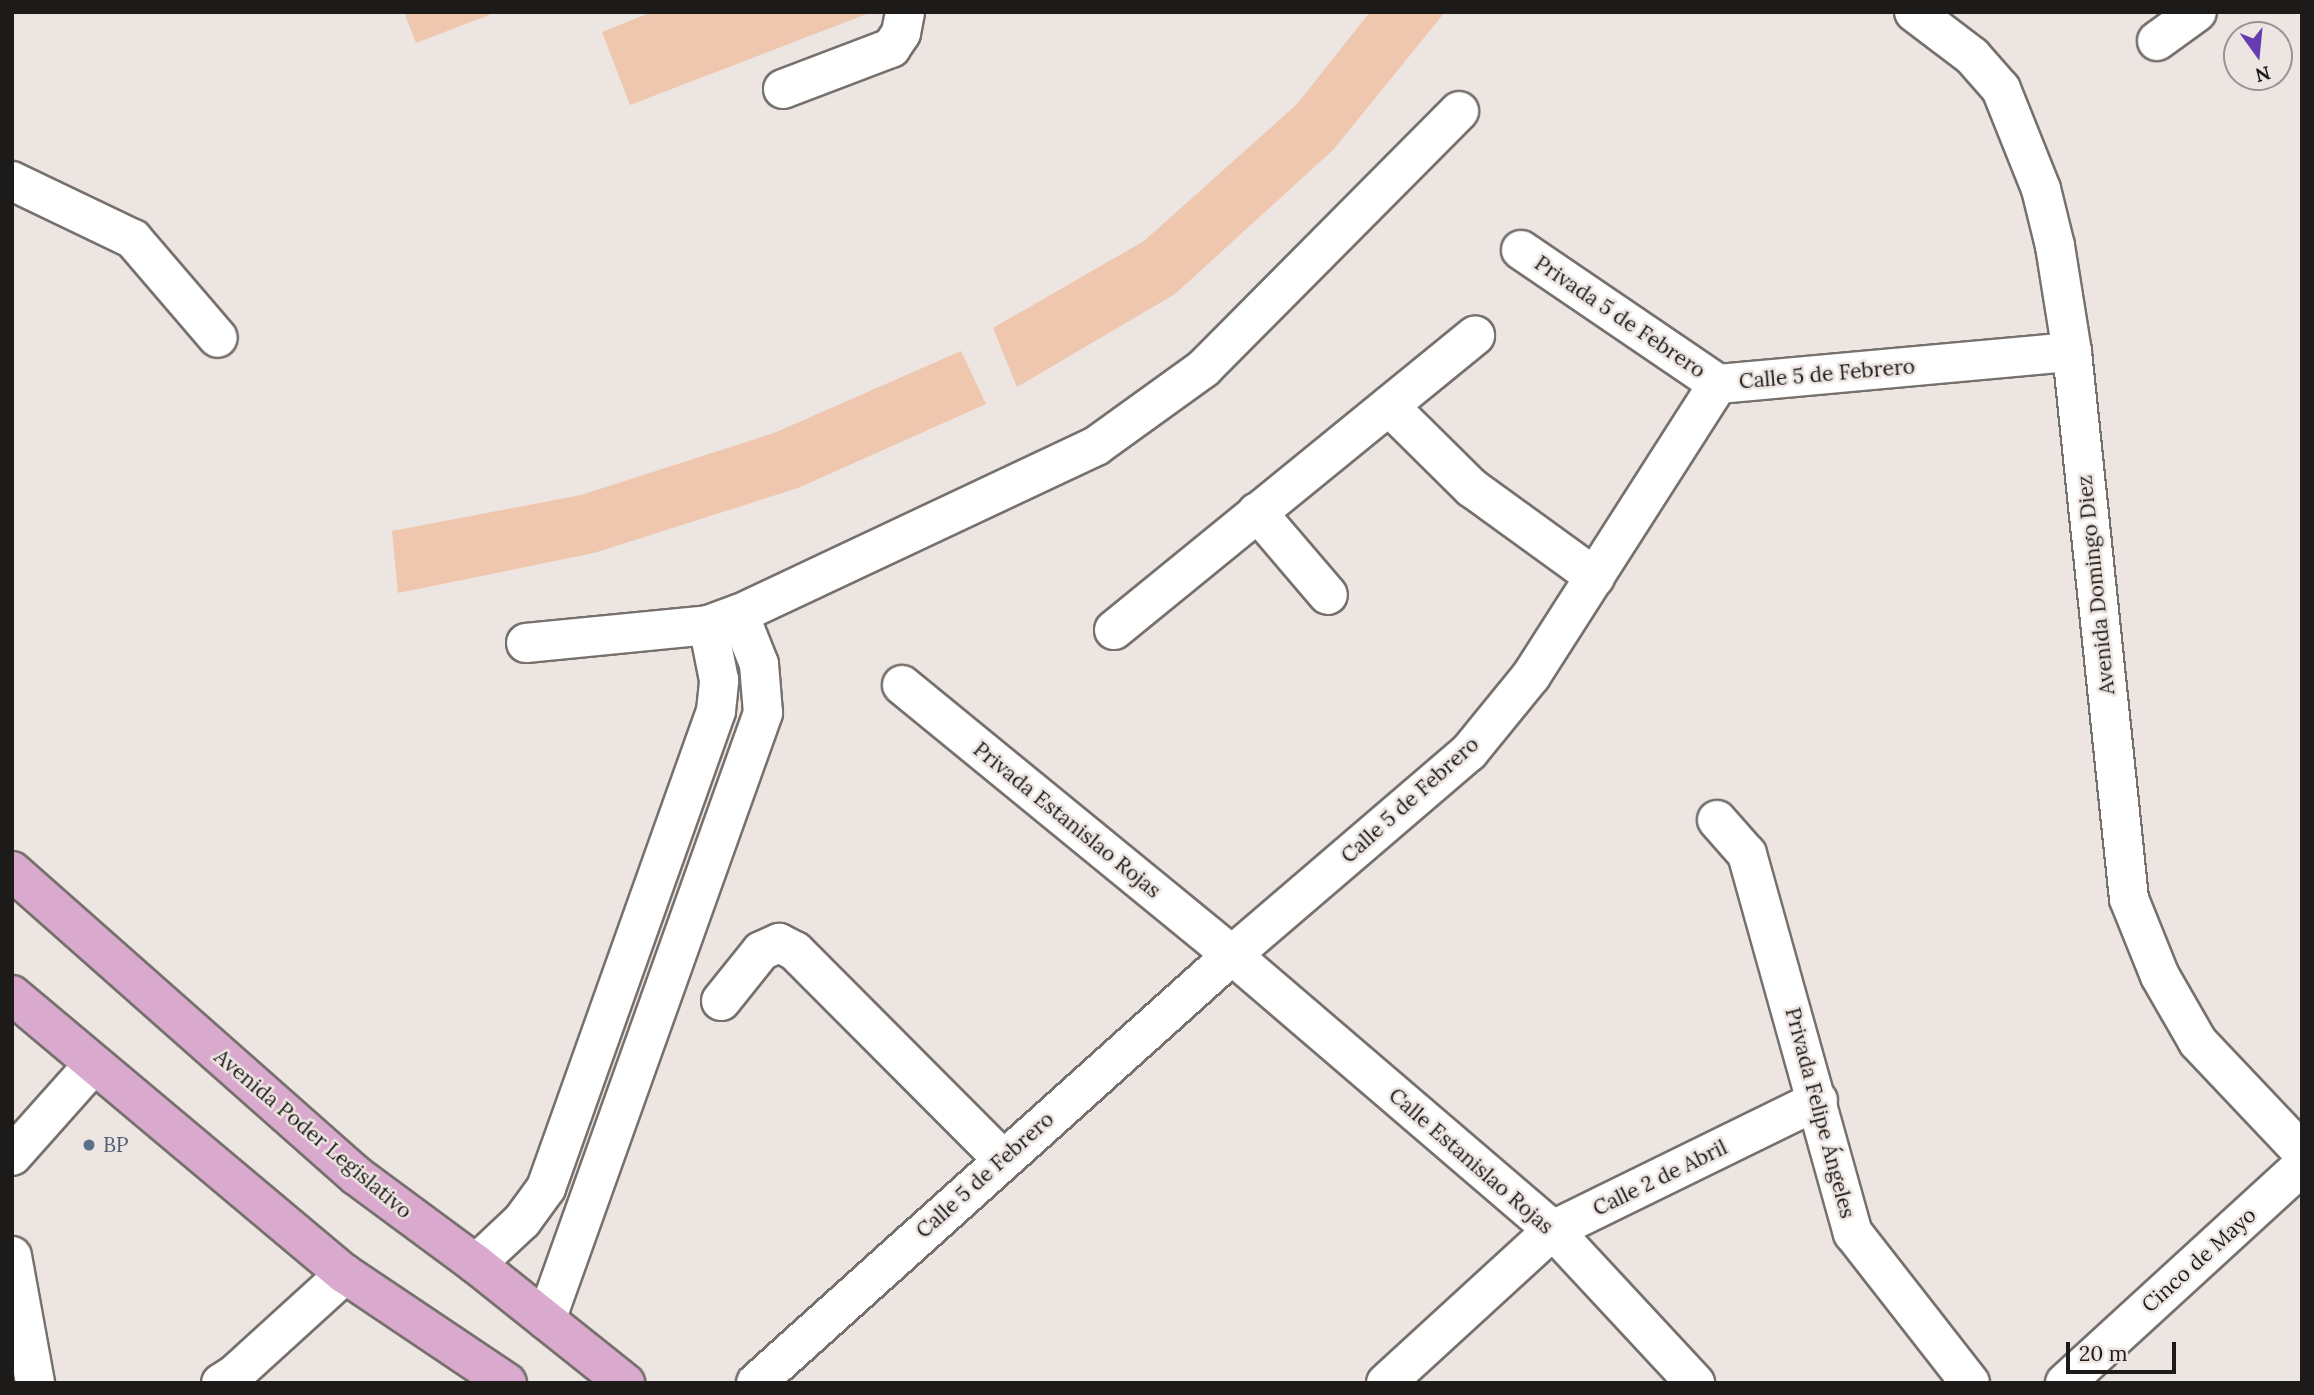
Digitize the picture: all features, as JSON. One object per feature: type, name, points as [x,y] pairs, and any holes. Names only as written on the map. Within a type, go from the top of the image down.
[{"type":"main road","name":"Avenida Poder Legislativo","points":[[12,871],[357,1176],[476,1264],[625,1383]]},
{"type":"main road","points":[[12,995],[345,1275],[508,1383]]},
{"type":"street","points":[[783,89],[891,48],[901,33],[905,12]]},
{"type":"street","name":"Avenida Domingo Diez","points":[[1914,12],[1972,56],[2001,89],[2041,189],[2056,246],[2072,352],[2129,900],[2160,976],[2198,1042],[2302,1152]]},
{"type":"street","points":[[2157,41],[2197,12]]},
{"type":"street","points":[[526,643],[724,619],[1096,446],[1204,368],[1459,111]]},
{"type":"street","points":[[12,181],[132,239],[218,338]]},
{"type":"street","name":"Privada 5 de Febrero","points":[[1521,250],[1718,384]]},
{"type":"street","points":[[1114,631],[1475,336]]},
{"type":"street","name":"Calle 5 de Febrero","points":[[756,1383],[1231,955],[1469,751],[1531,676],[1718,384],[2072,352]]},
{"type":"street","points":[[1390,406],[1472,488],[1595,578]]},
{"type":"street","points":[[1257,512],[1328,595]]},
{"type":"street","points":[[476,1264],[522,1221],[550,1176],[716,711],[724,619]]},
{"type":"street","points":[[546,1320],[763,713],[759,664],[724,619]]},
{"type":"street","name":"Privada Estanislao Rojas","points":[[902,685],[1231,955]]},
{"type":"street","name":"Privada Felipe Ángeles","points":[[1717,820],[1748,854],[1853,1233],[1970,1383]]},
{"type":"street","points":[[721,1001],[761,951],[779,943],[795,951],[1003,1160]]},
{"type":"street","name":"Calle Estanislao Rojas","points":[[1231,955],[1553,1230],[1695,1383]]},
{"type":"street","points":[[12,1156],[93,1065]]},
{"type":"street","name":"Calle 2 de Abril","points":[[1386,1383],[1553,1230],[1818,1100]]},
{"type":"street","name":"Cinco de Mayo","points":[[2065,1383],[2302,1166]]},
{"type":"street","points":[[12,1256],[35,1383]]},
{"type":"street","points":[[221,1383],[234,1375],[345,1275]]},
{"type":"building","points":[[404,12],[497,12],[416,43]]},
{"type":"building","points":[[652,12],[872,12],[630,105],[602,32]]},
{"type":"building","points":[[1370,12],[1445,12],[1333,150],[1175,294],[1017,387],[993,328],[1144,241],[1297,104]]},
{"type":"building","points":[[961,351],[986,404],[798,488],[594,553],[398,593],[392,531],[581,495],[774,433]]},
{"type":"place","name":"BP","points":[[89,1145]]}]
